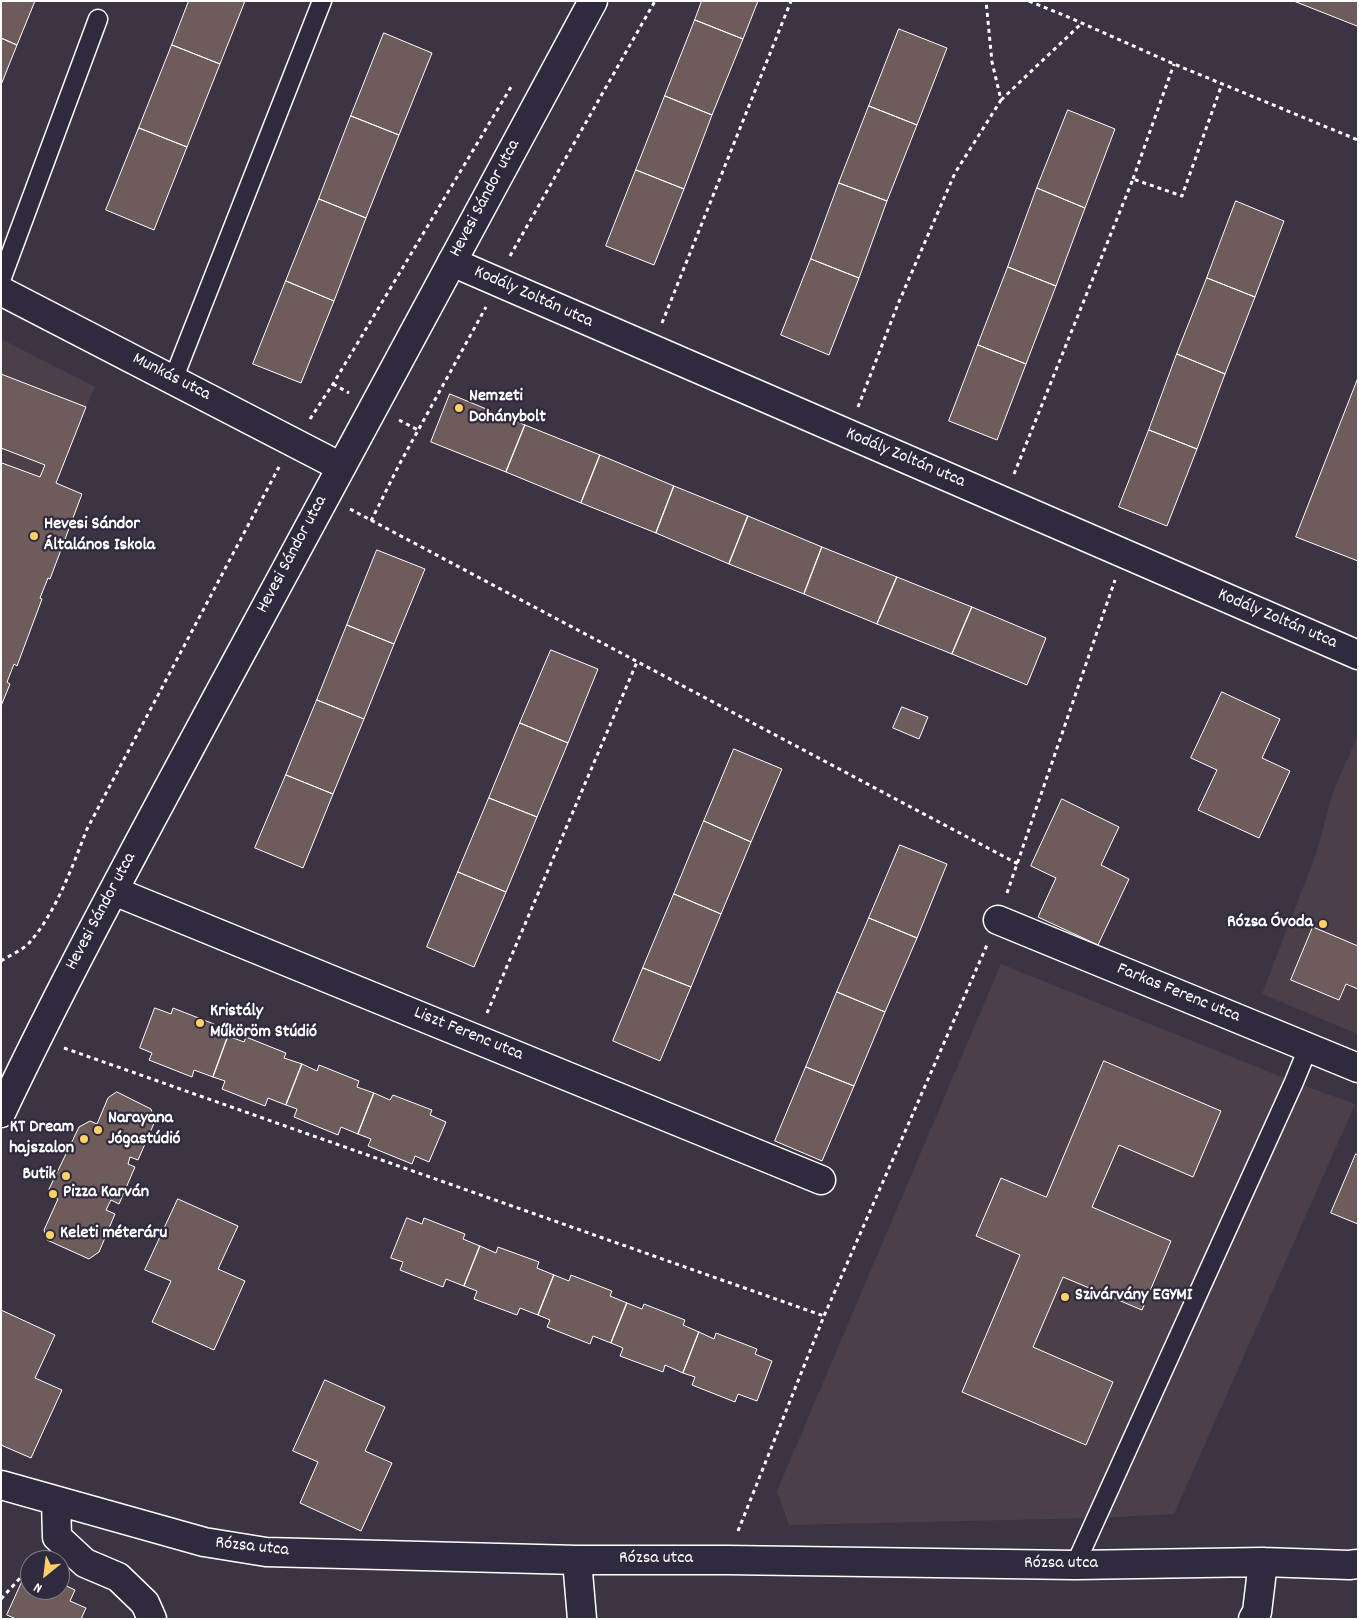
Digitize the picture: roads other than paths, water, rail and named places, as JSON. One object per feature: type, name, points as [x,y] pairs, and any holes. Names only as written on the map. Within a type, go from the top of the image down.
[{"type":"street","name":"Hevesi Sándor utca","points":[[1,1113],[36,1038],[114,891],[325,495],[593,1]]},
{"type":"street","name":"Kodály Zoltán utca","points":[[452,262],[1358,654]]},
{"type":"street","name":"Munkás utca","points":[[1,290],[341,467]]},
{"type":"street","name":"Liszt Ferenc utca","points":[[114,891],[821,1180]]},
{"type":"street","name":"Farkas Ferenc utca","points":[[998,920],[1358,1068]]},
{"type":"street","name":"Rózsa utca","points":[[1,1485],[204,1542],[266,1552],[577,1560],[727,1560],[1075,1566],[1263,1562],[1358,1564]]},
{"type":"street","points":[[56,1502],[57,1537],[85,1563],[118,1577],[145,1603],[152,1619]]},
{"type":"street","points":[[577,1560],[582,1619]]},
{"type":"street","points":[[1253,1619],[1257,1612],[1263,1562]]},
{"type":"lane","points":[[173,380],[322,1]]},
{"type":"lane","points":[[1,280],[98,19]]},
{"type":"lane","points":[[1075,1566],[1308,1048]]},
{"type":"place","name":"Nemzeti Dohánybolt","points":[[459,408]]},
{"type":"place","name":"Hevesi Sándor Általános Iskola","points":[[34,536]]},
{"type":"place","name":"Rózsa Óvoda","points":[[1323,924]]},
{"type":"place","name":"Kristály Műköröm Stúdió","points":[[200,1023]]},
{"type":"place","name":"Narayana Jógastúdió","points":[[98,1130]]},
{"type":"place","name":"KT Dream hajszalon","points":[[84,1139]]},
{"type":"place","name":"Butik","points":[[66,1176]]},
{"type":"place","name":"Pizza Karván","points":[[53,1194]]},
{"type":"place","name":"Keleti méteráru","points":[[50,1235]]},
{"type":"place","name":"Szivárvány EGYMI","points":[[1065,1297]]}]
